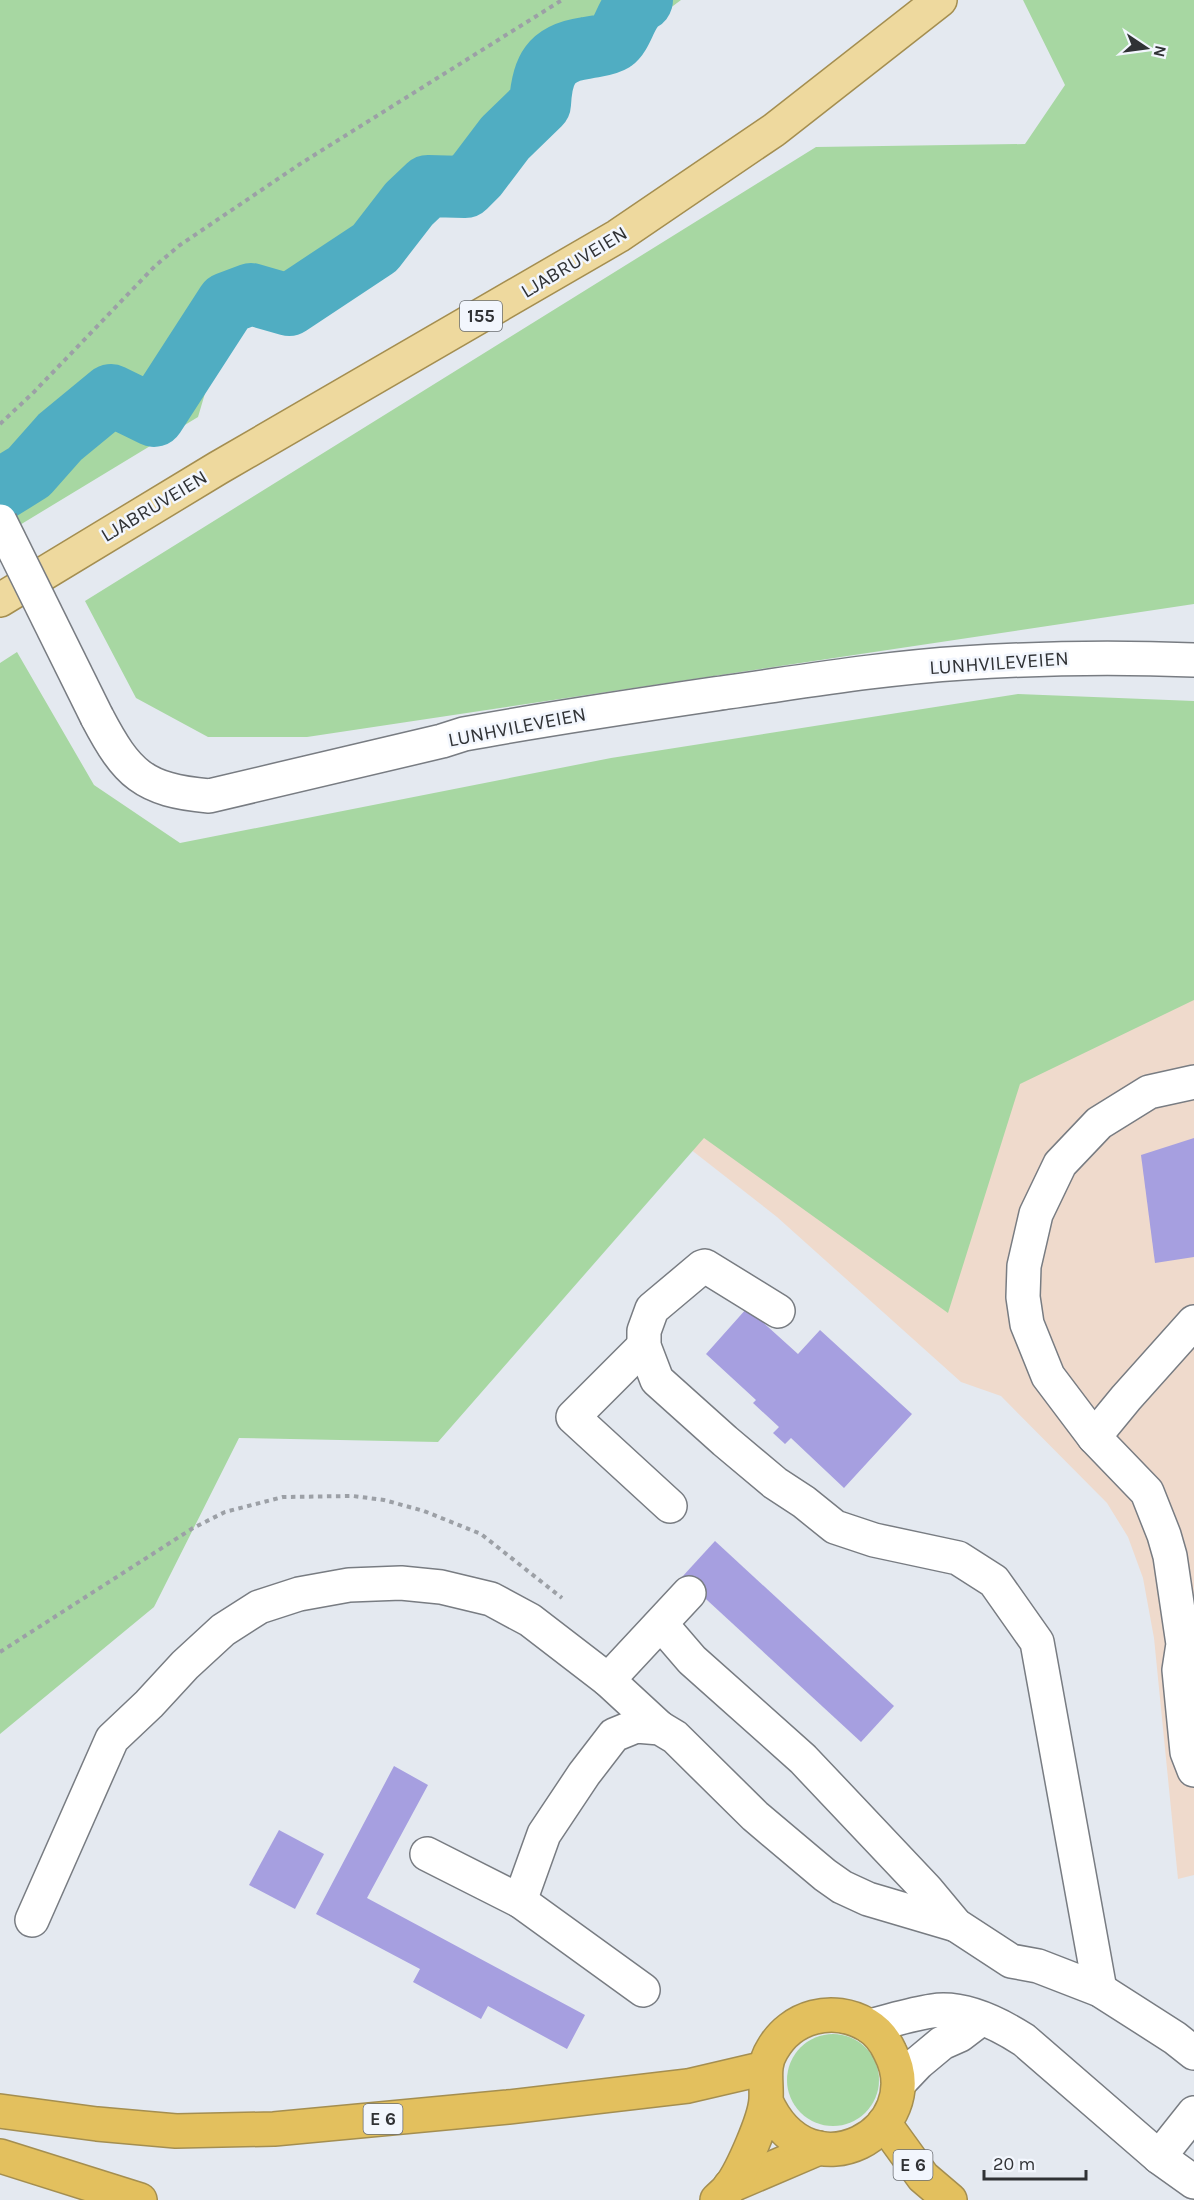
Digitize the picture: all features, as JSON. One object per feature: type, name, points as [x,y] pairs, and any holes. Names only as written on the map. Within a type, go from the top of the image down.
[{"type":"highway","name":"E 6","points":[[723,2194],[747,2156],[766,2101],[765,2068],[771,2051],[782,2035],[797,2024],[814,2016],[833,2014],[852,2018],[868,2026],[885,2041],[895,2061],[899,2083],[892,2111],[871,2136],[855,2145],[838,2149],[819,2148],[802,2143],[786,2132],[774,2118],[766,2101]]},
{"type":"highway","name":"E 6","points":[[0,2111],[97,2124],[176,2131],[274,2129],[508,2107],[688,2086],[765,2068]]},
{"type":"highway","name":"E 6","points":[[884,2123],[924,2178],[950,2200]]},
{"type":"highway","name":"E 6","points":[[723,2194],[819,2148]]},
{"type":"highway","points":[[0,2156],[140,2200]]},
{"type":"main road","name":"LJABRUVEIEN","points":[[0,600],[218,468],[618,236],[774,130],[940,0]]},
{"type":"street","name":"LUNHVILEVEIEN","points":[[0,521],[118,756],[137,774],[171,791],[208,796],[464,734],[654,702],[820,679],[960,663],[1047,658],[1132,657],[1194,660]]},
{"type":"street","points":[[1194,1082],[1149,1092],[1099,1123],[1060,1164],[1036,1214],[1024,1266],[1023,1297],[1027,1324],[1048,1376],[1094,1437],[1147,1492],[1164,1535],[1188,1649],[1179,1670],[1187,1752],[1194,1770]]},
{"type":"street","points":[[778,1311],[705,1266],[702,1267],[652,1309],[644,1331],[644,1346],[657,1380],[766,1476],[835,1527],[874,1540],[958,1558],[993,1581],[1036,1642],[1100,1990]]},
{"type":"street","points":[[1094,1437],[1194,1322]]},
{"type":"street","points":[[644,1346],[573,1417],[670,1506]]},
{"type":"street","points":[[1164,1535],[1194,1551]]},
{"type":"street","points":[[32,1920],[112,1739],[223,1630],[259,1607],[299,1594],[349,1585],[401,1583],[441,1587],[491,1599],[530,1620],[608,1680],[660,1728],[675,1737],[755,1816],[842,1887],[868,1899],[956,1925],[1011,1961],[1038,1966],[1100,1990],[1175,2037],[1194,2053]]},
{"type":"street","points":[[608,1680],[689,1593]]},
{"type":"street","points":[[661,1624],[692,1660],[803,1759],[926,1889],[956,1925]]},
{"type":"street","points":[[520,1901],[544,1834],[584,1774],[614,1735],[636,1726],[660,1728]]},
{"type":"street","points":[[427,1854],[520,1901],[643,1990]]},
{"type":"street","points":[[868,2026],[934,2010],[958,2011],[1001,2025],[1024,2040],[1160,2157],[1194,2182]]},
{"type":"street","points":[[899,2083],[942,2043],[960,2035],[981,2019]]},
{"type":"street","points":[[1160,2157],[1194,2113]]},
{"type":"path","points":[[0,424],[34,392],[155,266],[180,245],[309,158],[562,0]]},
{"type":"shaded area","points":[[1194,969],[1194,1875],[1178,1879],[1154,1638],[1143,1578],[1128,1537],[1107,1503],[1001,1396],[961,1382],[777,1217],[685,1145],[674,1097]]},
{"type":"green space","points":[[0,0],[681,0],[219,346],[198,417],[0,537]]},
{"type":"green space","points":[[1023,0],[1194,0],[1194,604],[307,737],[208,737],[136,698],[85,601],[816,147],[1025,144],[1065,85]]},
{"type":"green space","points":[[17,652],[94,785],[180,843],[611,758],[1018,694],[1194,701],[1194,1000],[1020,1084],[948,1313],[704,1138],[438,1442],[239,1438],[154,1607],[0,1734],[0,663]]},
{"type":"green space","points":[[833,2034],[850,2038],[865,2048],[875,2063],[879,2080],[875,2097],[865,2112],[850,2122],[833,2126],[816,2122],[801,2112],[791,2097],[787,2080],[791,2063],[801,2048],[816,2038]]},
{"type":"building","points":[[1194,1138],[1194,1257],[1155,1263],[1141,1155]]},
{"type":"building","points":[[747,1308],[798,1354],[820,1330],[912,1414],[844,1488],[791,1438],[785,1444],[773,1433],[779,1427],[753,1403],[756,1400],[706,1354]]},
{"type":"building","points":[[715,1541],[894,1706],[861,1742],[682,1577]]},
{"type":"building","points":[[394,1766],[428,1785],[367,1898],[585,2015],[567,2049],[488,2006],[481,2019],[413,1982],[420,1969],[316,1914]]},
{"type":"building","points":[[279,1830],[324,1854],[295,1909],[249,1885]]},
{"type":"waterway","points":[[0,490],[29,472],[60,437],[111,395],[154,416],[227,303],[251,294],[289,305],[375,248],[409,204],[428,186],[465,187],[505,138],[540,104],[543,82],[550,65],[556,59],[574,50],[613,41],[632,9],[642,0]]}]
